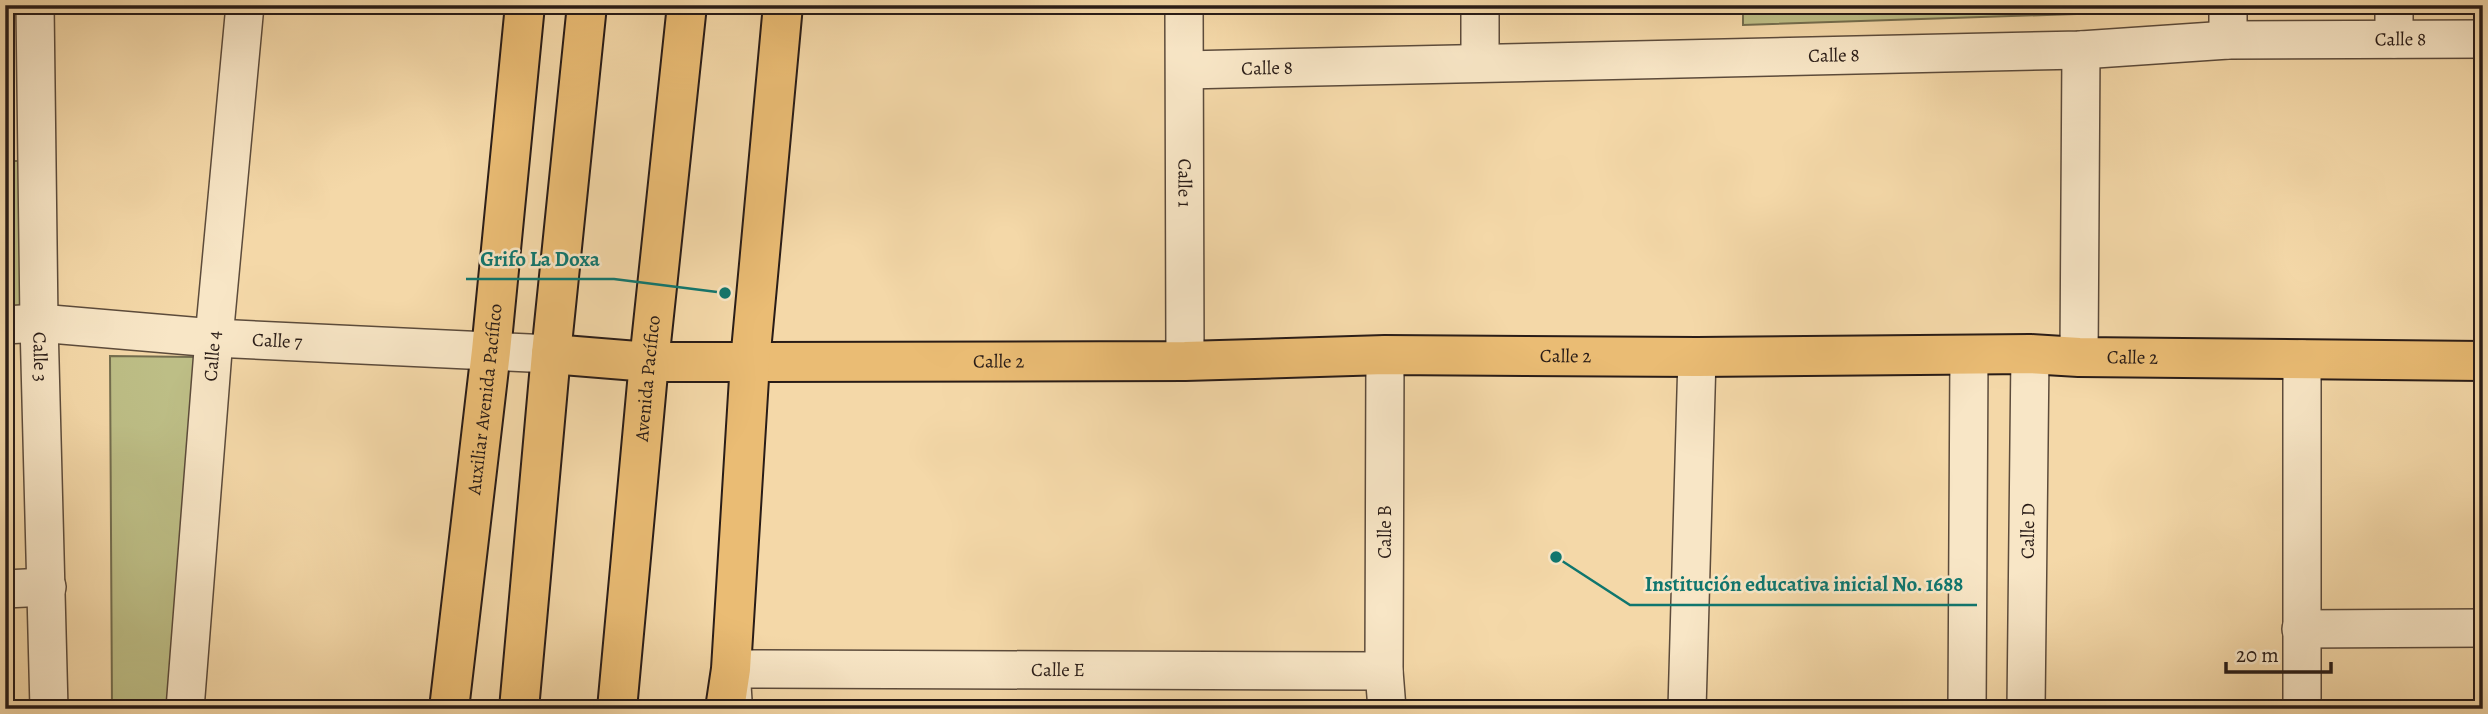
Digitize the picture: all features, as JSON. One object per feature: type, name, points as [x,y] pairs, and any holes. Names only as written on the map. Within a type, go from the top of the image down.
[{"type":"main road","name":"Auxiliar Avenida Pacífico","points":[[449,709],[491,351],[525,5]]},
{"type":"main road","points":[[519,709],[551,354],[587,5]]},
{"type":"main road","name":"Avenida Pacífico","points":[[617,709],[649,362],[687,5]]},
{"type":"main road","points":[[725,709],[731,670],[750,362],[783,5]]},
{"type":"main road","name":"Calle 2","points":[[551,354],[649,362],[1185,361],[1385,355],[1697,357],[2030,354],[2079,357],[2483,361]]},
{"type":"street","name":"Calle 3","points":[[35,5],[22,324],[47,587],[49,709]]},
{"type":"street","name":"Calle 4","points":[[185,709],[214,338],[245,5]]},
{"type":"street","name":"Calle 1","points":[[1184,5],[1185,361]]},
{"type":"street","points":[[1480,5],[1480,63]]},
{"type":"street","name":"Calle 8","points":[[1185,69],[2081,50],[2228,23],[2394,22],[2483,39]]},
{"type":"street","points":[[2079,357],[2081,50]]},
{"type":"street","name":"Calle 7","points":[[22,324],[214,338],[551,354]]},
{"type":"street","name":"Calle D","points":[[2026,709],[2030,354]]},
{"type":"street","name":"Calle B","points":[[1385,355],[1384,671],[1387,709]]},
{"type":"street","points":[[1968,709],[1969,356]]},
{"type":"street","points":[[1687,709],[1697,357]]},
{"type":"street","points":[[2302,359],[2302,709]]},
{"type":"street","points":[[5,589],[47,587]]},
{"type":"street","points":[[2301,629],[2483,628]]},
{"type":"street","points":[[731,670],[733,709]]},
{"type":"street","name":"Calle E","points":[[731,670],[1384,671]]},
{"type":"green space","points":[[5,5],[10,5],[11,161],[34,161],[33,314],[5,315]]},
{"type":"green space","points":[[1743,5],[2225,5],[2225,9],[1743,25]]},
{"type":"green space","points":[[110,356],[195,357],[168,709],[112,709]]},
{"type":"place","name":"Grifo La Doxa","points":[[725,293]]},
{"type":"place","name":"Institución educativa inicial No. 1688","points":[[1556,557]]}]
